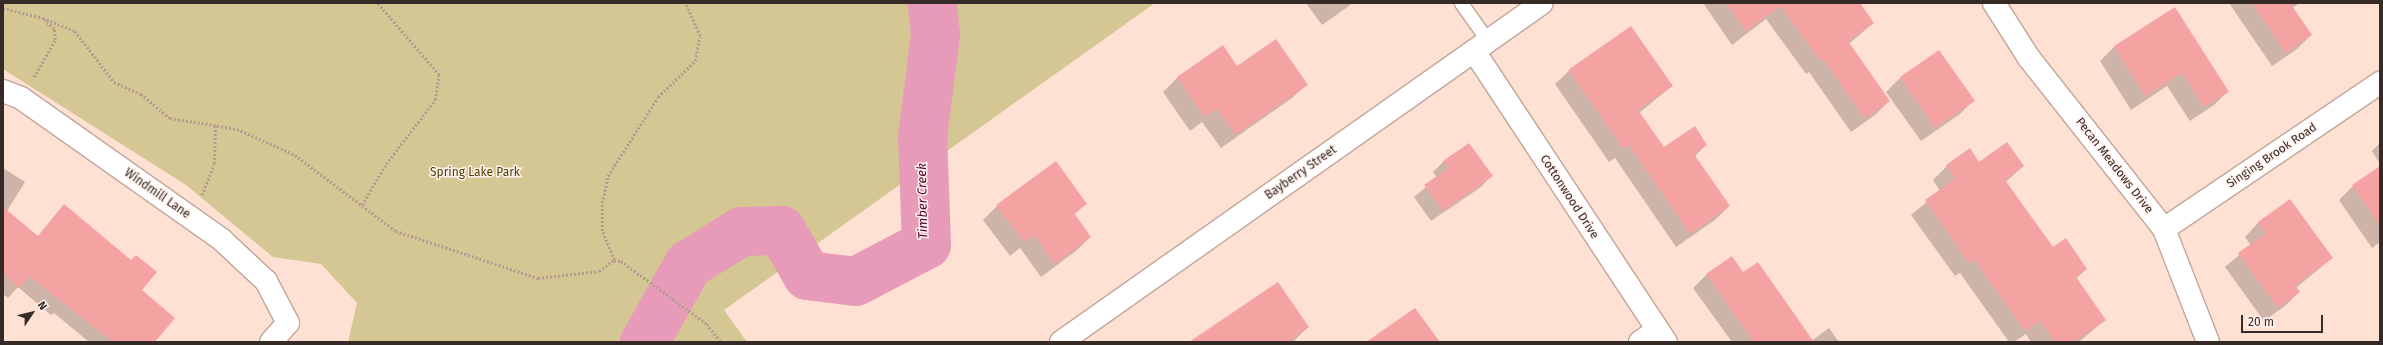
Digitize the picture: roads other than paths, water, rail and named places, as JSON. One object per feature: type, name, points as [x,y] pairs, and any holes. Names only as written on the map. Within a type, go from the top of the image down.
[{"type":"street","name":"Bayberry Street","points":[[1061,342],[1542,3]]},
{"type":"street","name":"Pecan Meadows Drive","points":[[1994,3],[2029,58],[2164,229],[2208,342]]},
{"type":"street","name":"Cottonwood Drive","points":[[1481,46],[1654,338]]},
{"type":"street","name":"Singing Brook Road","points":[[2164,229],[2380,83]]},
{"type":"street","name":"Windmill Lane","points":[[12,94],[222,240],[266,281],[288,323],[271,342]]},
{"type":"lane","points":[[1461,3],[1481,46]]},
{"type":"waterway","name":"Timber Creek","points":[[644,342],[688,264],[741,231],[781,230],[807,275],[855,281],[926,244],[922,136],[935,34],[932,3]]},
{"type":"park label","name":"Spring Lake Park","points":[[475,173]]}]
